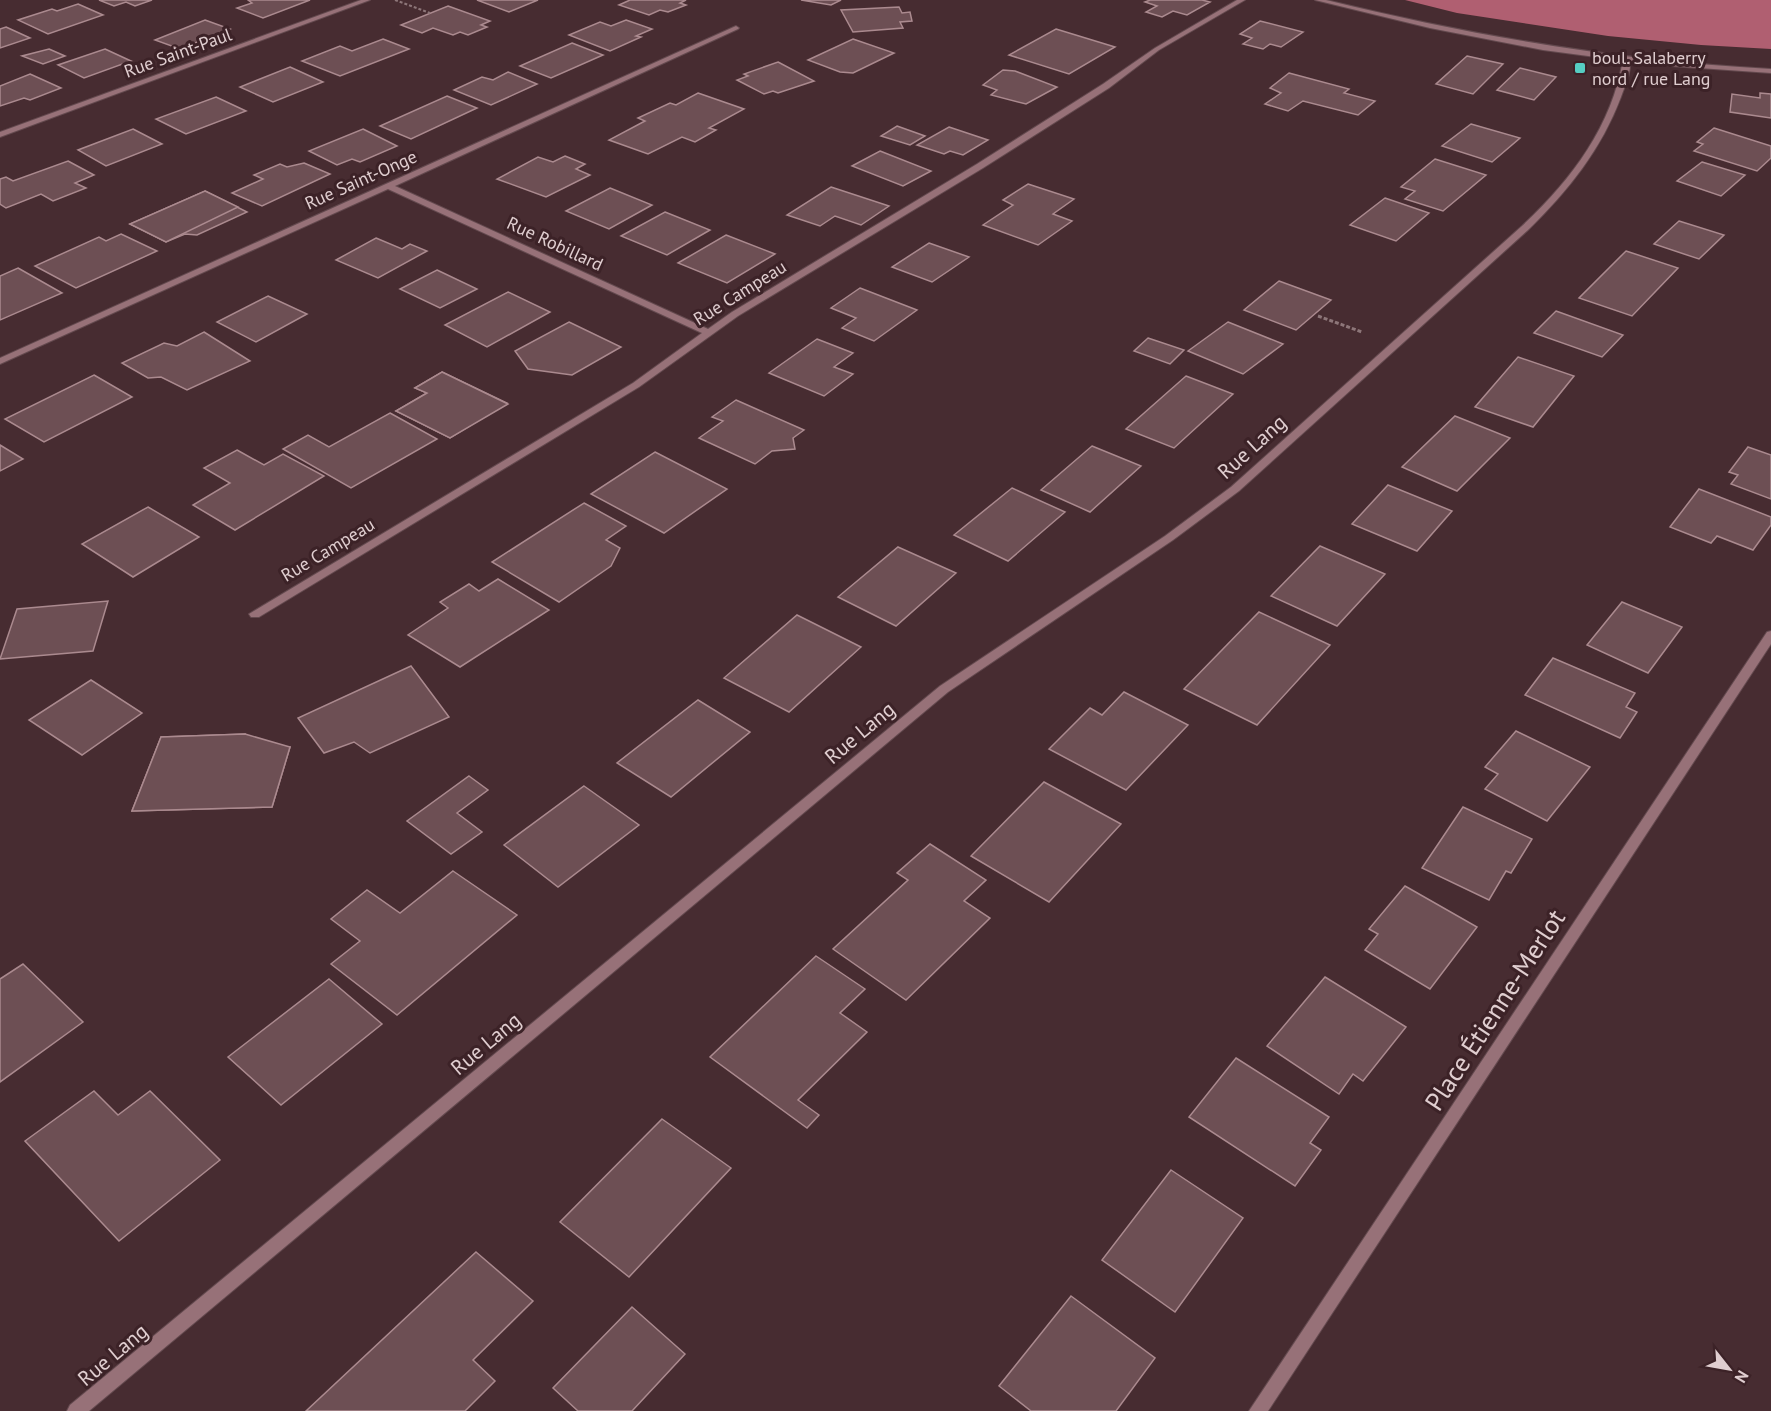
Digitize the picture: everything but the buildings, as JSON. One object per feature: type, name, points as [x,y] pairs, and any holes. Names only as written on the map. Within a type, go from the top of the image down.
[{"type":"street","name":"Rue Saint-Paul","points":[[0,135],[367,0]]},
{"type":"street","name":"Rue Campeau","points":[[255,614],[636,386],[678,357],[707,332],[980,166],[1106,86],[1157,49],[1242,0]]},
{"type":"street","points":[[1318,0],[1477,37],[1626,61],[1688,68],[1771,71]]},
{"type":"street","name":"Rue Saint-Onge","points":[[0,361],[736,28]]},
{"type":"street","name":"Rue Lang","points":[[76,1411],[944,689],[1208,511],[1525,228],[1564,189],[1603,132],[1625,75],[1626,61]]},
{"type":"street","name":"Rue Robillard","points":[[389,186],[707,332]]},
{"type":"street","name":"Place Étienne-Merlot","points":[[1258,1411],[1771,635]]},
{"type":"path","points":[[395,0],[430,13]]},
{"type":"path","points":[[1318,316],[1396,344]]},
{"type":"shaded area","points":[[1405,0],[1771,0],[1771,49],[1608,36],[1457,13]]},
{"type":"place","name":"boul. Salaberry nord / rue Lang","points":[[1580,68]]}]
